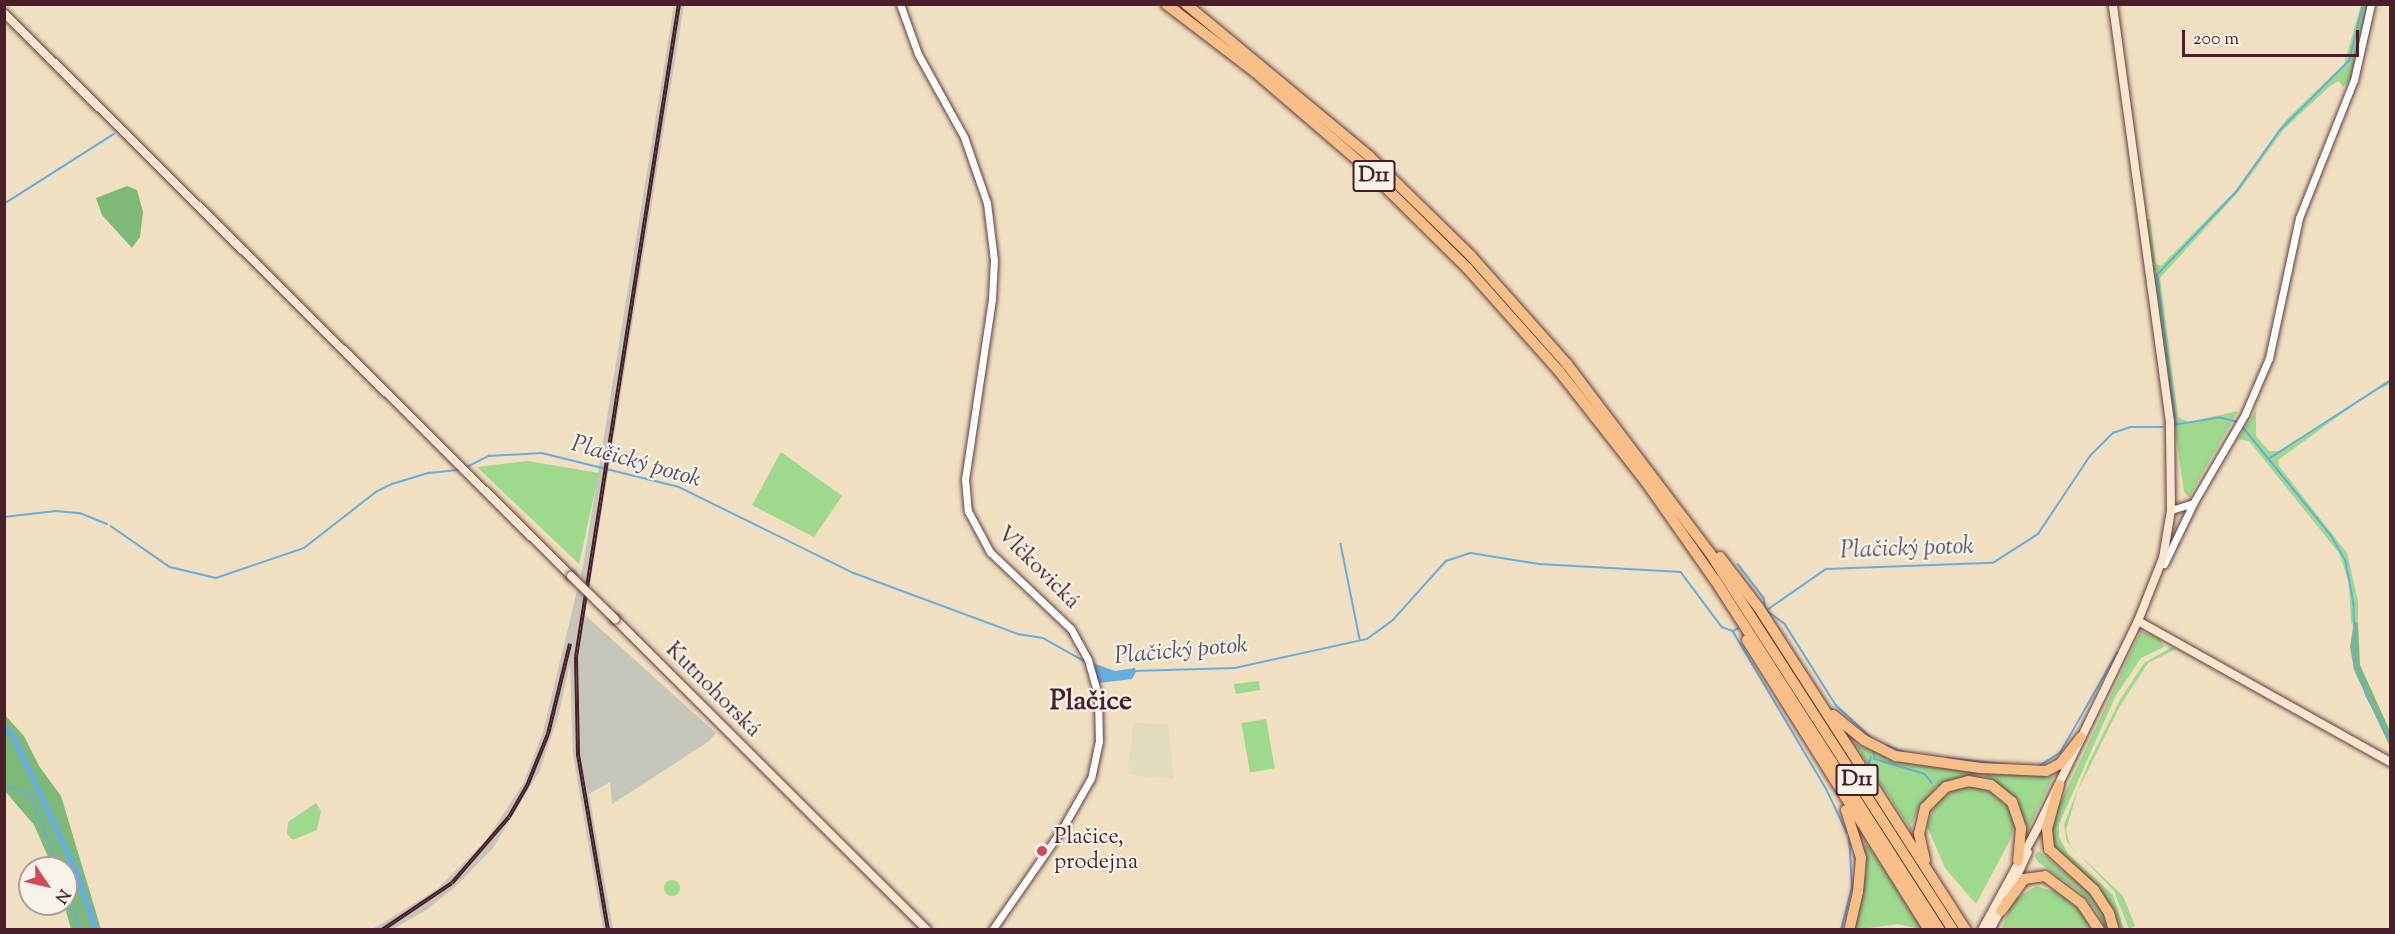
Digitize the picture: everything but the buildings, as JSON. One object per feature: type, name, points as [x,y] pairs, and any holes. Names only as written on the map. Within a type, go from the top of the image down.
[{"type":"highway","name":"D11","points":[[1166,4],[1316,123],[1468,269],[1610,434],[1715,580],[1747,616]]},
{"type":"highway","name":"D11","points":[[1186,4],[1323,114],[1471,256],[1567,364],[1666,491],[1953,930]]},
{"type":"highway","points":[[1747,616],[1758,633],[1834,781],[1929,930]]},
{"type":"highway","name":"D11","points":[[1758,633],[1815,694],[1966,930]]},
{"type":"highway","name":"D11","points":[[1758,633],[1940,930]]},
{"type":"highway","points":[[1815,694],[1855,734],[1888,753],[1916,761],[2046,771],[2060,764],[2081,737]]},
{"type":"highway","points":[[1834,781],[1861,858],[1850,930]]},
{"type":"highway","points":[[1932,878],[1920,843],[1923,814],[1941,791],[1962,782],[1991,785],[2012,802],[2021,828],[2018,861]]},
{"type":"highway","points":[[2059,785],[2047,829],[2049,849],[2094,890],[2109,913],[2114,930]]},
{"type":"highway","points":[[2001,911],[2024,879],[2045,876],[2081,903],[2099,930]]},
{"type":"main road","points":[[1987,927],[2001,911],[2037,829],[2138,621],[2163,558],[2171,510],[2170,422],[2113,4]]},
{"type":"main road","name":"Kutnohorská","points":[[4,13],[927,930]]},
{"type":"main road","points":[[2138,621],[2391,762]]},
{"type":"main road","points":[[1987,927],[2018,861],[2037,829]]},
{"type":"street","name":"Vlčkovická","points":[[900,4],[918,54],[964,137],[987,203],[994,260],[992,298],[969,451],[965,498],[978,534],[1000,563],[1062,619],[1088,660],[1101,718],[1093,773],[1068,820],[992,930]]},
{"type":"street","points":[[2150,593],[2195,500],[2245,414],[2269,358],[2299,218],[2354,80],[2371,4]]},
{"type":"street","points":[[2171,510],[2187,508],[2195,500]]},
{"type":"shaded area","points":[[674,5],[684,5],[585,615],[716,733],[708,742],[612,804],[610,782],[589,794],[613,929],[603,929],[573,755],[570,664],[558,717],[539,772],[493,848],[455,887],[426,910],[393,929],[371,930],[436,890],[485,842],[523,784],[543,732],[583,566]]},
{"type":"shaded area","points":[[1133,723],[1168,724],[1174,779],[1128,775]]},
{"type":"green space","points":[[2361,5],[2369,5],[2351,78],[2343,87],[2339,81],[2330,86],[2284,129],[2240,190],[2160,278],[2178,417],[2188,422],[2238,411],[2189,497],[2184,492],[2145,219],[2150,219],[2156,264],[2161,266],[2236,190],[2286,120],[2344,64]]},
{"type":"green space","points":[[127,186],[137,190],[143,212],[140,237],[132,248],[102,215],[96,198]]},
{"type":"green space","points":[[2390,379],[2390,384],[2366,396],[2278,460],[2279,466],[2347,553],[2358,601],[2358,623],[2354,621],[2351,624],[2349,583],[2339,553],[2249,441],[2238,439],[2256,410],[2256,436],[2269,451],[2281,451]]},
{"type":"green space","points":[[781,452],[842,496],[814,537],[752,505]]},
{"type":"green space","points":[[528,461],[599,473],[579,564],[477,467]]},
{"type":"green space","points":[[2354,621],[2358,623],[2360,665],[2390,731],[2390,747],[2354,670],[2350,647]]},
{"type":"green space","points":[[2141,631],[2160,639],[2164,647],[2141,658],[2115,697],[2059,824],[2059,837],[2068,854],[2113,895],[2124,929],[2117,929],[2116,922],[2054,849],[2051,823]]},
{"type":"green space","points":[[2172,647],[2176,649],[2148,663],[2120,706],[2078,790],[2066,830],[2070,845],[2067,842],[2064,824],[2089,762],[2121,698],[2144,663]]},
{"type":"green space","points":[[1259,681],[1260,690],[1236,694],[1234,684]]},
{"type":"green space","points":[[4,714],[24,736],[39,766],[61,796],[101,929],[71,929],[67,916],[78,916],[78,856],[48,856],[34,825],[5,791]]},
{"type":"green space","points":[[1266,719],[1275,768],[1250,773],[1241,723]]},
{"type":"green space","points":[[1855,744],[1908,764],[2053,777],[2028,830],[2016,798],[1984,774],[1970,775],[1936,787],[1919,808],[1911,825],[1913,833]]},
{"type":"green space","points":[[1973,786],[1992,793],[2008,807],[2015,823],[2010,840],[1976,904],[1945,868],[1927,826],[1936,803],[1958,787]]},
{"type":"green space","points":[[316,803],[321,811],[317,830],[293,840],[287,834],[288,822]]},
{"type":"green space","points":[[1867,844],[1921,927],[1919,929],[1898,924],[1854,930],[1866,873],[1863,847]]},
{"type":"green space","points":[[2038,851],[2087,890],[2103,910],[2109,929],[2105,929],[2097,912],[2080,892],[2038,862],[2035,856]]},
{"type":"green space","points":[[2079,854],[2123,896],[2135,926],[2129,929],[2114,891]]},
{"type":"green space","points":[[672,880],[678,882],[680,888],[678,894],[672,896],[666,894],[664,888],[666,882]]},
{"type":"green space","points":[[2036,886],[2059,893],[2079,909],[2091,929],[2004,930],[2002,927],[2014,900]]},
{"type":"water","points":[[1093,663],[1115,671],[1135,668],[1136,672],[1132,679],[1099,683]]},
{"type":"waterway","points":[[2236,422],[2220,418],[2176,425],[2157,275],[2236,192],[2280,130],[2349,61],[2363,4]]},
{"type":"waterway","points":[[4,204],[114,134]]},
{"type":"waterway","points":[[2270,458],[2390,381]]},
{"type":"waterway","name":"Plačický potok","points":[[2242,426],[2331,535],[2346,561],[2354,604],[2355,659],[2367,696],[2390,738]]},
{"type":"waterway","name":"Plačický potok","points":[[1767,610],[1826,569],[1993,563],[2038,534],[2090,456],[2113,433],[2130,427],[2163,427]]},
{"type":"waterway","name":"Plačický potok","points":[[467,467],[489,456],[542,453],[679,487],[854,573],[1018,634],[1043,638],[1086,662]]},
{"type":"waterway","name":"Plačický potok","points":[[111,526],[170,567],[216,578],[304,548],[376,492],[392,484],[429,473],[460,470]]},
{"type":"waterway","name":"Plačický potok","points":[[4,517],[56,511],[80,513],[107,524]]},
{"type":"waterway","points":[[1341,544],[1360,639]]},
{"type":"waterway","name":"Plačický potok","points":[[1133,671],[1235,668],[1367,639],[1393,620],[1446,561],[1471,553],[1539,564],[1681,572],[1722,627],[1733,631],[1741,627]]},
{"type":"waterway","points":[[1738,564],[1764,598],[1766,610],[1785,624],[1836,705],[1873,739]]},
{"type":"waterway","points":[[1733,631],[1826,788],[1847,832]]},
{"type":"waterway","points":[[2039,766],[2060,753],[2117,653]]},
{"type":"waterway","points":[[4,727],[13,736],[76,871],[96,930]]},
{"type":"waterway","points":[[1886,745],[1904,752]]},
{"type":"waterway","points":[[1874,752],[1875,759],[1925,774],[1932,783]]},
{"type":"waterway","points":[[1869,764],[1871,757]]},
{"type":"waterway","points":[[1947,758],[2005,764]]},
{"type":"waterway","points":[[4,785],[31,795],[54,856]]},
{"type":"waterway","points":[[1841,930],[1852,887],[1849,836]]},
{"type":"waterway","points":[[76,916],[81,930]]},
{"type":"railway","points":[[608,930],[578,754],[576,657],[679,4]]},
{"type":"railway","points":[[382,930],[452,883],[509,817],[527,786],[548,734],[570,644]]},
{"type":"place","name":"Plačice, prodejna","points":[[1042,851]]},
{"type":"district","name":"Plačice","points":[[1091,702]]}]
